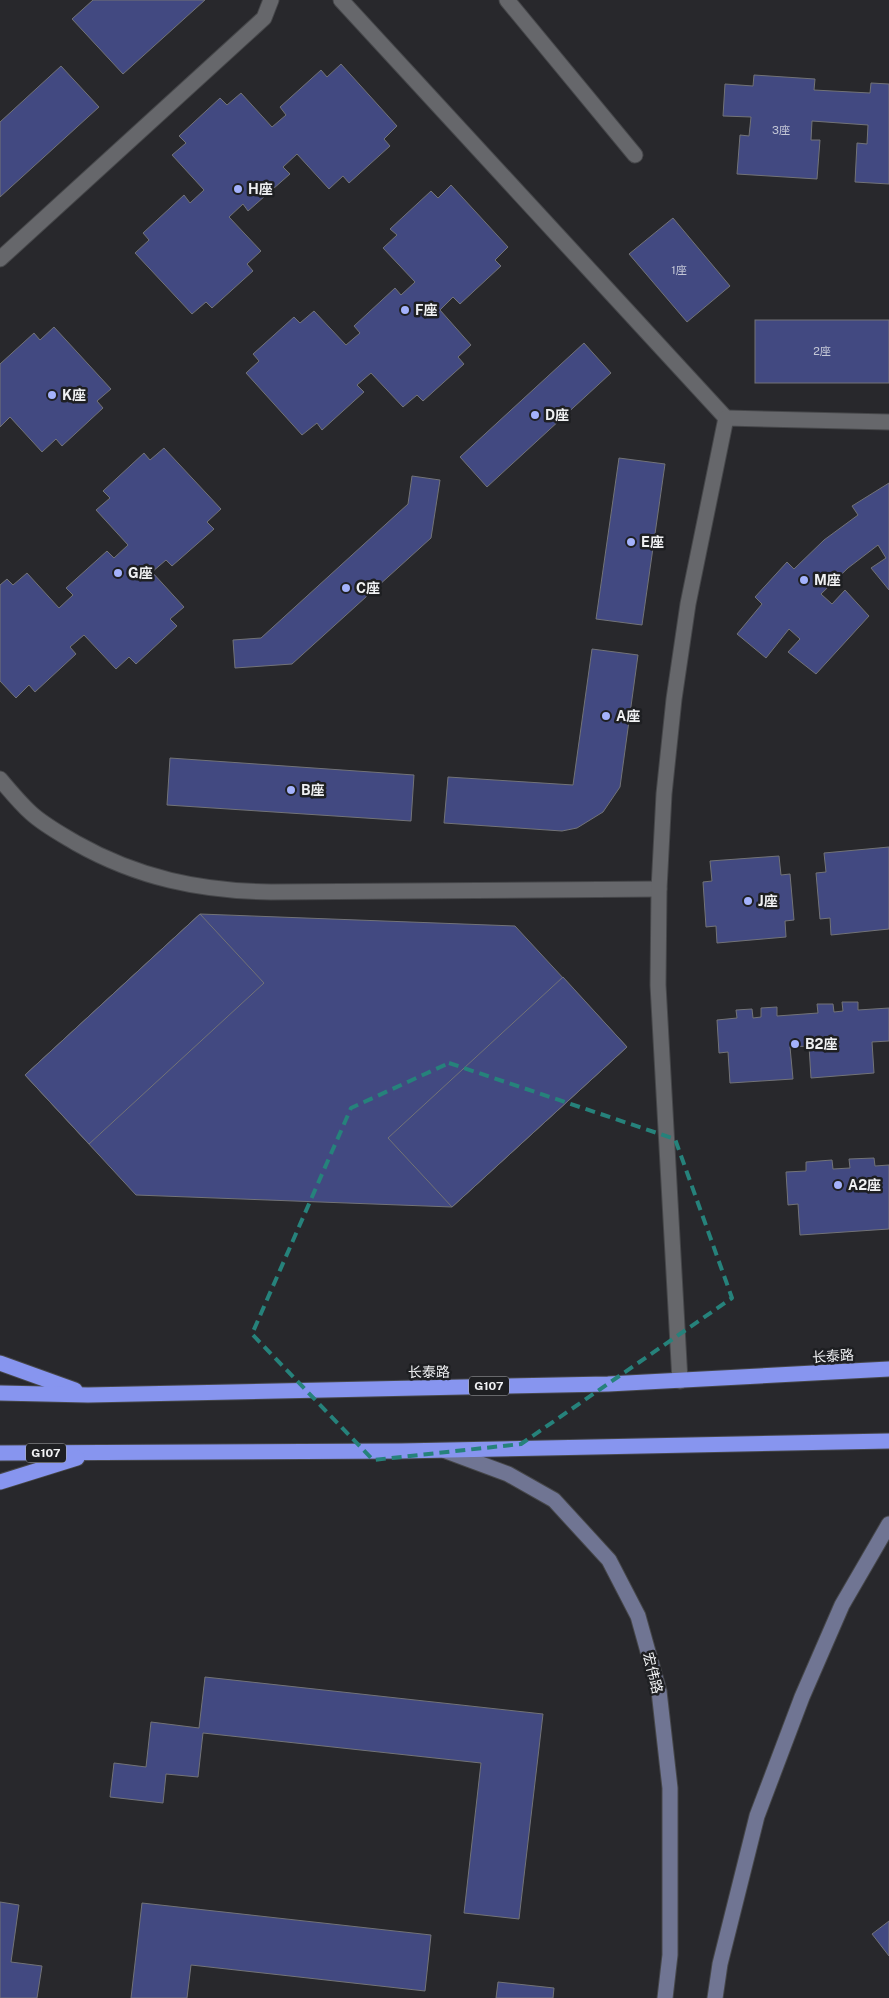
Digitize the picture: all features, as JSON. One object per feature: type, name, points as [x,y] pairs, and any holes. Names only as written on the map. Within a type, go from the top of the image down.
[{"type":"highway","points":[[0,1363],[88,1395]]},
{"type":"highway","name":"长泰路","points":[[0,1393],[88,1395],[680,1381],[889,1369]]},
{"type":"highway","name":"G107","points":[[0,1453],[92,1454],[889,1441]]},
{"type":"highway","points":[[0,1482],[92,1454]]},
{"type":"street","points":[[0,259],[264,18],[271,0]]},
{"type":"street","points":[[341,0],[726,418],[889,422]]},
{"type":"street","points":[[507,0],[518,6],[635,155]]},
{"type":"street","points":[[680,1381],[659,1004],[659,889],[664,794],[674,699],[688,604],[726,418]]},
{"type":"street","points":[[0,779],[32,814],[62,835],[94,853],[127,868],[162,879],[198,887],[262,892],[659,889]]},
{"type":"street","name":"宏伟路","points":[[442,1449],[508,1474],[554,1500],[609,1560],[638,1616],[659,1692],[670,1788],[670,1955],[665,1998]]},
{"type":"street","points":[[715,1998],[720,1964],[757,1816],[802,1696],[838,1614],[889,1524]]},
{"type":"highlighted area","points":[[449,1063],[675,1139],[732,1298],[521,1444],[373,1460],[252,1334],[351,1108]]},
{"type":"building","points":[[93,0],[205,0],[123,74],[72,19]]},
{"type":"building","name":"H座","points":[[341,64],[397,126],[384,139],[390,146],[349,183],[343,176],[329,189],[297,154],[283,167],[290,174],[248,211],[243,204],[229,217],[261,251],[247,264],[253,271],[212,308],[206,302],[192,314],[135,253],[149,240],[143,233],[184,195],[190,203],[204,190],[172,155],[186,143],[179,136],[220,98],[227,105],[241,93],[272,127],[286,115],[280,107],[321,70],[327,77]]},
{"type":"building","points":[[61,66],[99,107],[0,197],[0,122]]},
{"type":"building","points":[[754,75],[815,79],[814,90],[870,93],[871,83],[889,84],[889,184],[855,182],[857,143],[867,144],[868,125],[812,121],[811,140],[820,140],[817,179],[737,174],[740,135],[749,136],[751,117],[723,116],[725,84],[753,86]]},
{"type":"building","name":"F座","points":[[451,185],[508,247],[495,260],[501,266],[460,304],[453,297],[440,310],[471,345],[458,357],[464,364],[423,401],[417,395],[403,407],[371,373],[357,385],[364,392],[322,430],[317,423],[302,435],[246,373],[259,361],[253,354],[294,317],[300,323],[314,311],[346,345],[360,333],[354,326],[395,288],[401,295],[415,282],[383,248],[397,235],[390,229],[431,191],[438,198]]},
{"type":"building","points":[[673,218],[730,286],[687,322],[629,254]]},
{"type":"building","points":[[755,320],[889,320],[889,383],[755,383]]},
{"type":"building","name":"K座","points":[[54,327],[111,389],[97,401],[103,408],[62,446],[56,439],[42,452],[10,417],[0,427],[0,364],[34,333],[40,340]]},
{"type":"building","name":"D座","points":[[584,343],[611,373],[487,487],[460,457]]},
{"type":"building","name":"G座","points":[[164,448],[221,509],[207,522],[214,529],[172,566],[166,560],[152,572],[184,607],[170,619],[177,626],[136,664],[129,657],[116,669],[84,635],[70,647],[76,654],[35,692],[29,685],[16,698],[0,681],[0,585],[7,579],[13,585],[27,573],[59,608],[73,595],[66,588],[107,551],[114,558],[128,545],[96,510],[110,498],[103,491],[144,453],[150,460]]},
{"type":"building","name":"E座","points":[[619,458],[665,464],[642,625],[596,619]]},
{"type":"building","name":"C座","points":[[412,476],[440,480],[431,538],[292,664],[235,668],[233,640],[261,638],[408,504]]},
{"type":"building","name":"M座","points":[[889,483],[889,590],[871,568],[886,558],[878,545],[848,568],[821,594],[832,604],[845,590],[869,616],[816,674],[788,652],[800,639],[789,629],[766,658],[737,634],[762,604],[755,597],[787,562],[794,569],[824,540],[858,515],[852,506]]},
{"type":"building","name":"A座","points":[[592,649],[638,655],[620,787],[603,812],[577,828],[562,831],[444,823],[448,777],[573,785]]},
{"type":"building","name":"B座","points":[[170,758],[414,775],[411,821],[167,805]]},
{"type":"building","points":[[889,847],[889,929],[831,935],[830,918],[820,919],[816,873],[826,872],[824,853]]},
{"type":"building","name":"J座","points":[[779,856],[781,875],[790,874],[794,920],[785,921],[786,937],[717,943],[716,926],[706,927],[703,882],[712,881],[710,861]]},
{"type":"building","points":[[200,914],[515,926],[627,1047],[452,1207],[136,1195],[25,1075]]},
{"type":"building","points":[[200,914],[264,983],[89,1144],[25,1075]]},
{"type":"building","points":[[563,977],[627,1047],[452,1207],[388,1138]]},
{"type":"building","name":"B2座","points":[[842,1002],[858,1002],[858,1010],[889,1008],[889,1041],[872,1042],[874,1073],[811,1078],[809,1046],[790,1047],[793,1079],[730,1083],[728,1052],[719,1053],[717,1020],[737,1018],[736,1010],[752,1009],[753,1018],[761,1017],[761,1008],[777,1007],[777,1016],[818,1013],[817,1004],[833,1004],[834,1012],[843,1011]]},
{"type":"building","name":"A2座","points":[[874,1158],[875,1166],[889,1165],[889,1229],[800,1235],[798,1204],[788,1205],[786,1172],[806,1171],[806,1162],[832,1160],[833,1169],[850,1168],[849,1159]]},
{"type":"building","points":[[205,1677],[543,1714],[519,1919],[464,1913],[481,1763],[203,1733],[198,1777],[166,1774],[163,1803],[110,1797],[114,1763],[146,1767],[151,1722],[199,1728]]},
{"type":"building","points":[[0,1902],[19,1905],[11,1962],[42,1966],[37,1998],[0,1998]]},
{"type":"building","points":[[142,1903],[431,1935],[425,1991],[191,1965],[187,1998],[131,1998]]},
{"type":"building","points":[[889,1921],[889,1956],[872,1934]]},
{"type":"building","points":[[498,1982],[554,1988],[553,1998],[496,1998]]},
{"type":"place","name":"H座","points":[[238,189]]},
{"type":"place","name":"F座","points":[[405,310]]},
{"type":"place","name":"K座","points":[[52,395]]},
{"type":"place","name":"D座","points":[[535,415]]},
{"type":"place","name":"E座","points":[[631,542]]},
{"type":"place","name":"G座","points":[[118,573]]},
{"type":"place","name":"M座","points":[[804,580]]},
{"type":"place","name":"C座","points":[[346,588]]},
{"type":"place","name":"A座","points":[[606,716]]},
{"type":"place","name":"B座","points":[[291,790]]},
{"type":"place","name":"J座","points":[[748,901]]},
{"type":"place","name":"B2座","points":[[795,1044]]},
{"type":"place","name":"A2座","points":[[838,1185]]}]
